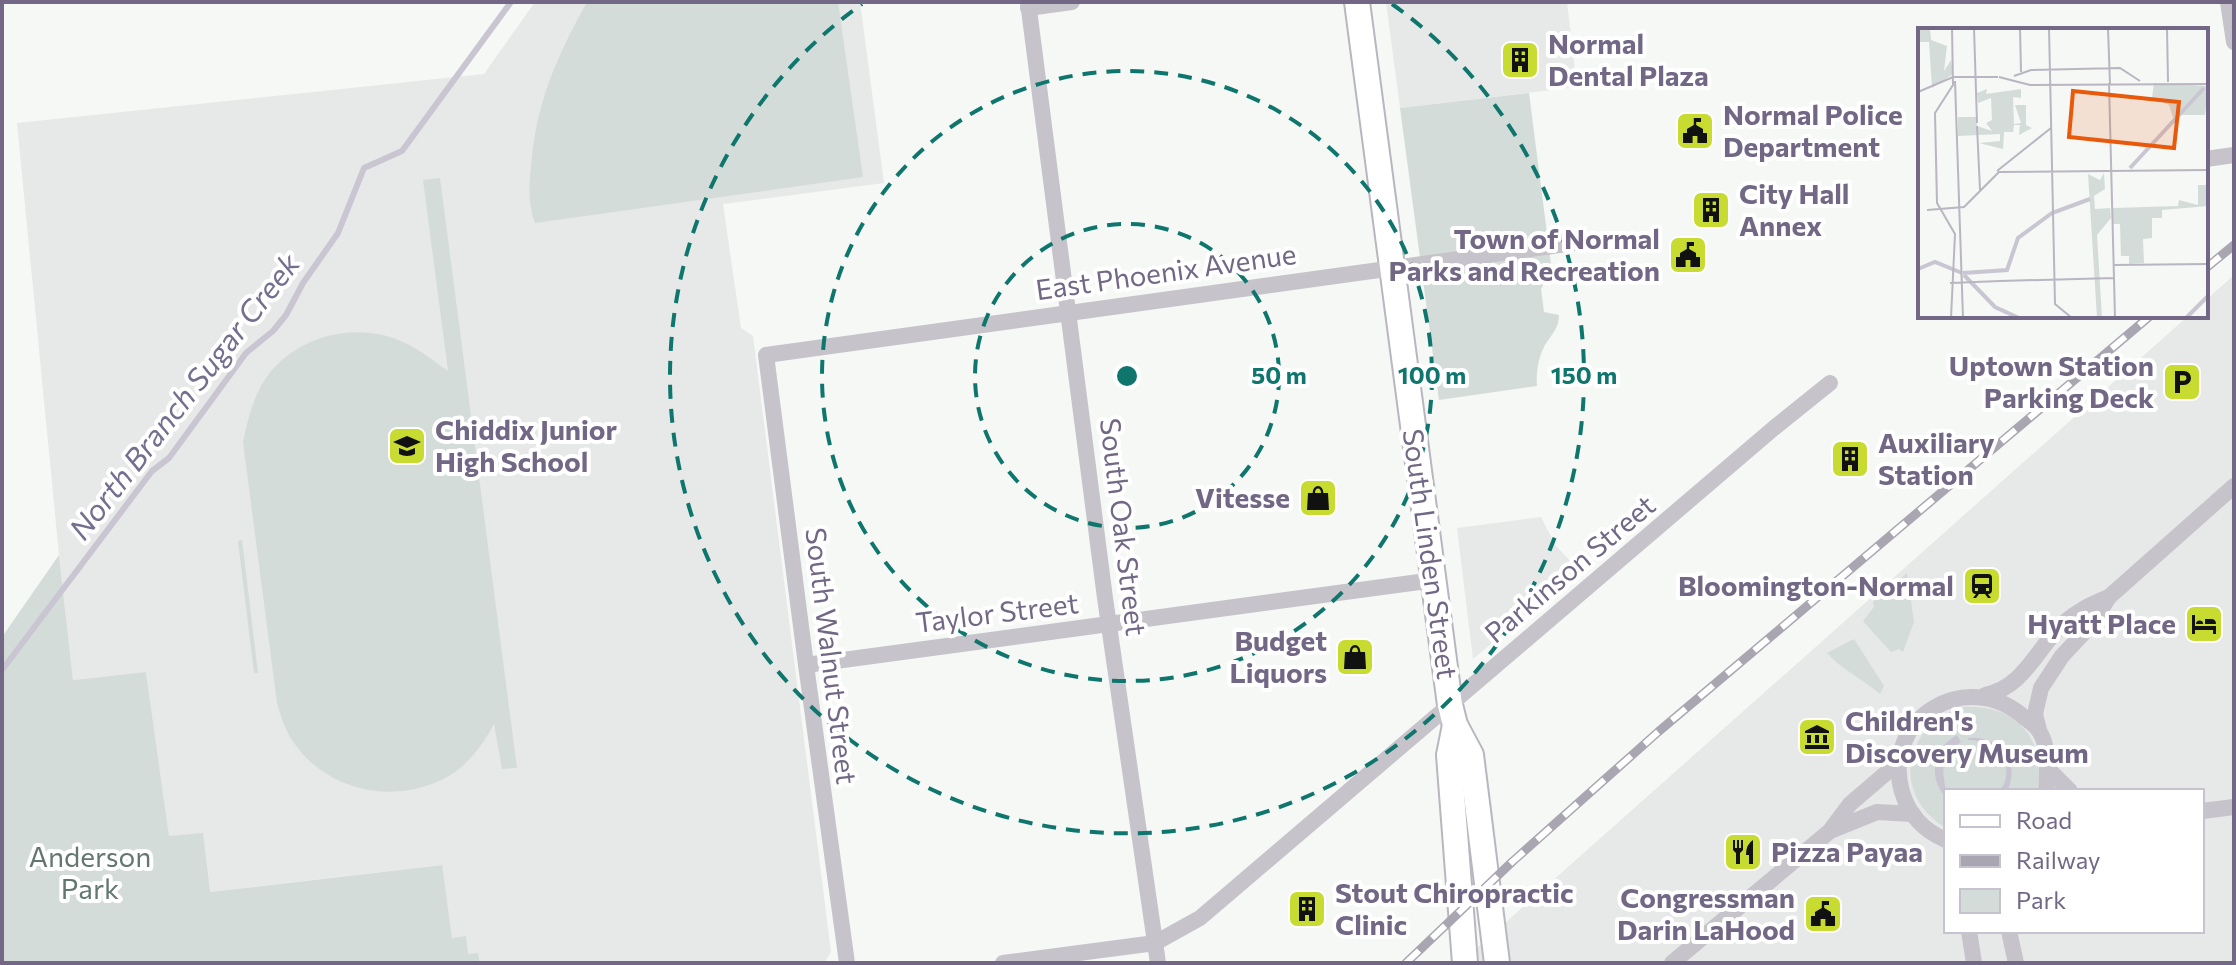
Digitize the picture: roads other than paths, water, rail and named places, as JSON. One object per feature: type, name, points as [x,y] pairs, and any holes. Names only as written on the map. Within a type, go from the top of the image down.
[{"type":"main road","name":"South Linden Street","points":[[1357,2],[1452,715],[1449,755],[1465,963]]},
{"type":"main road","name":"South Linden Street","points":[[1452,715],[1471,755],[1497,963]]},
{"type":"street","points":[[1028,5],[1072,2]]},
{"type":"street","points":[[2228,2],[2234,42]]},
{"type":"street","name":"South Oak Street","points":[[1028,5],[1109,625],[1158,963]]},
{"type":"street","points":[[2208,159],[2234,155]]},
{"type":"street","name":"East Phoenix Avenue","points":[[766,355],[1574,243]]},
{"type":"street","name":"South Walnut Street","points":[[766,355],[847,963]]},
{"type":"street","name":"Parkinson Street","points":[[1155,943],[1200,918],[1452,715],[1774,428],[1830,383]]},
{"type":"street","points":[[2046,789],[2044,743],[2035,714],[2041,688],[2062,656],[2092,624],[2109,597],[2234,486]]},
{"type":"street","name":"Taylor Street","points":[[806,665],[1434,580]]},
{"type":"street","points":[[1944,839],[1925,829],[1913,814],[1901,787],[1899,762],[1906,739],[1932,708],[1951,698],[1982,696],[2010,686],[2057,629],[2082,608],[2109,597]]},
{"type":"street","points":[[1982,696],[2008,704],[2039,730]]},
{"type":"street","points":[[1672,963],[1830,831],[1850,804],[1899,762]]},
{"type":"street","points":[[2047,768],[2068,789]]},
{"type":"street","points":[[2204,811],[2234,807]]},
{"type":"street","points":[[1830,831],[1877,812],[1913,814]]},
{"type":"street","points":[[1969,933],[1974,963]]},
{"type":"street","points":[[2009,933],[2016,963]]},
{"type":"street","points":[[1003,963],[1155,943]]},
{"type":"waterway","name":"North Branch Sugar Creek","points":[[2,670],[152,471],[169,458],[246,353],[273,331],[286,315],[303,283],[338,233],[364,168],[402,151],[511,2]]},
{"type":"railway","points":[[2208,266],[2234,245]]},
{"type":"railway","points":[[1406,963],[1512,862],[1658,732],[2148,318]]},
{"type":"place","name":"Normal Dental Plaza","points":[[1520,60]]},
{"type":"place","name":"Normal Police Department","points":[[1695,131]]},
{"type":"place","name":"City Hall Annex","points":[[1711,210]]},
{"type":"place","name":"Town of Normal Parks and Recreation","points":[[1688,255]]},
{"type":"place","name":"Uptown Station Parking Deck","points":[[2182,382]]},
{"type":"place","name":"Chiddix Junior High School","points":[[407,446]]},
{"type":"place","name":"Auxiliary Station","points":[[1850,459]]},
{"type":"place","name":"Vitesse","points":[[1318,498]]},
{"type":"place","name":"Bloomington-Normal","points":[[1982,586]]},
{"type":"place","name":"Hyatt Place","points":[[2204,624]]},
{"type":"place","name":"Budget Liquors","points":[[1355,657]]},
{"type":"place","name":"Children's Discovery Museum","points":[[1817,737]]},
{"type":"place","name":"Pizza Payaa","points":[[1743,852]]},
{"type":"place","name":"Stout Chiropractic Clinic","points":[[1307,909]]},
{"type":"place","name":"Congressman Darin LaHood","points":[[1823,914]]},
{"type":"park label","name":"Anderson Park","points":[[90,873]]}]
